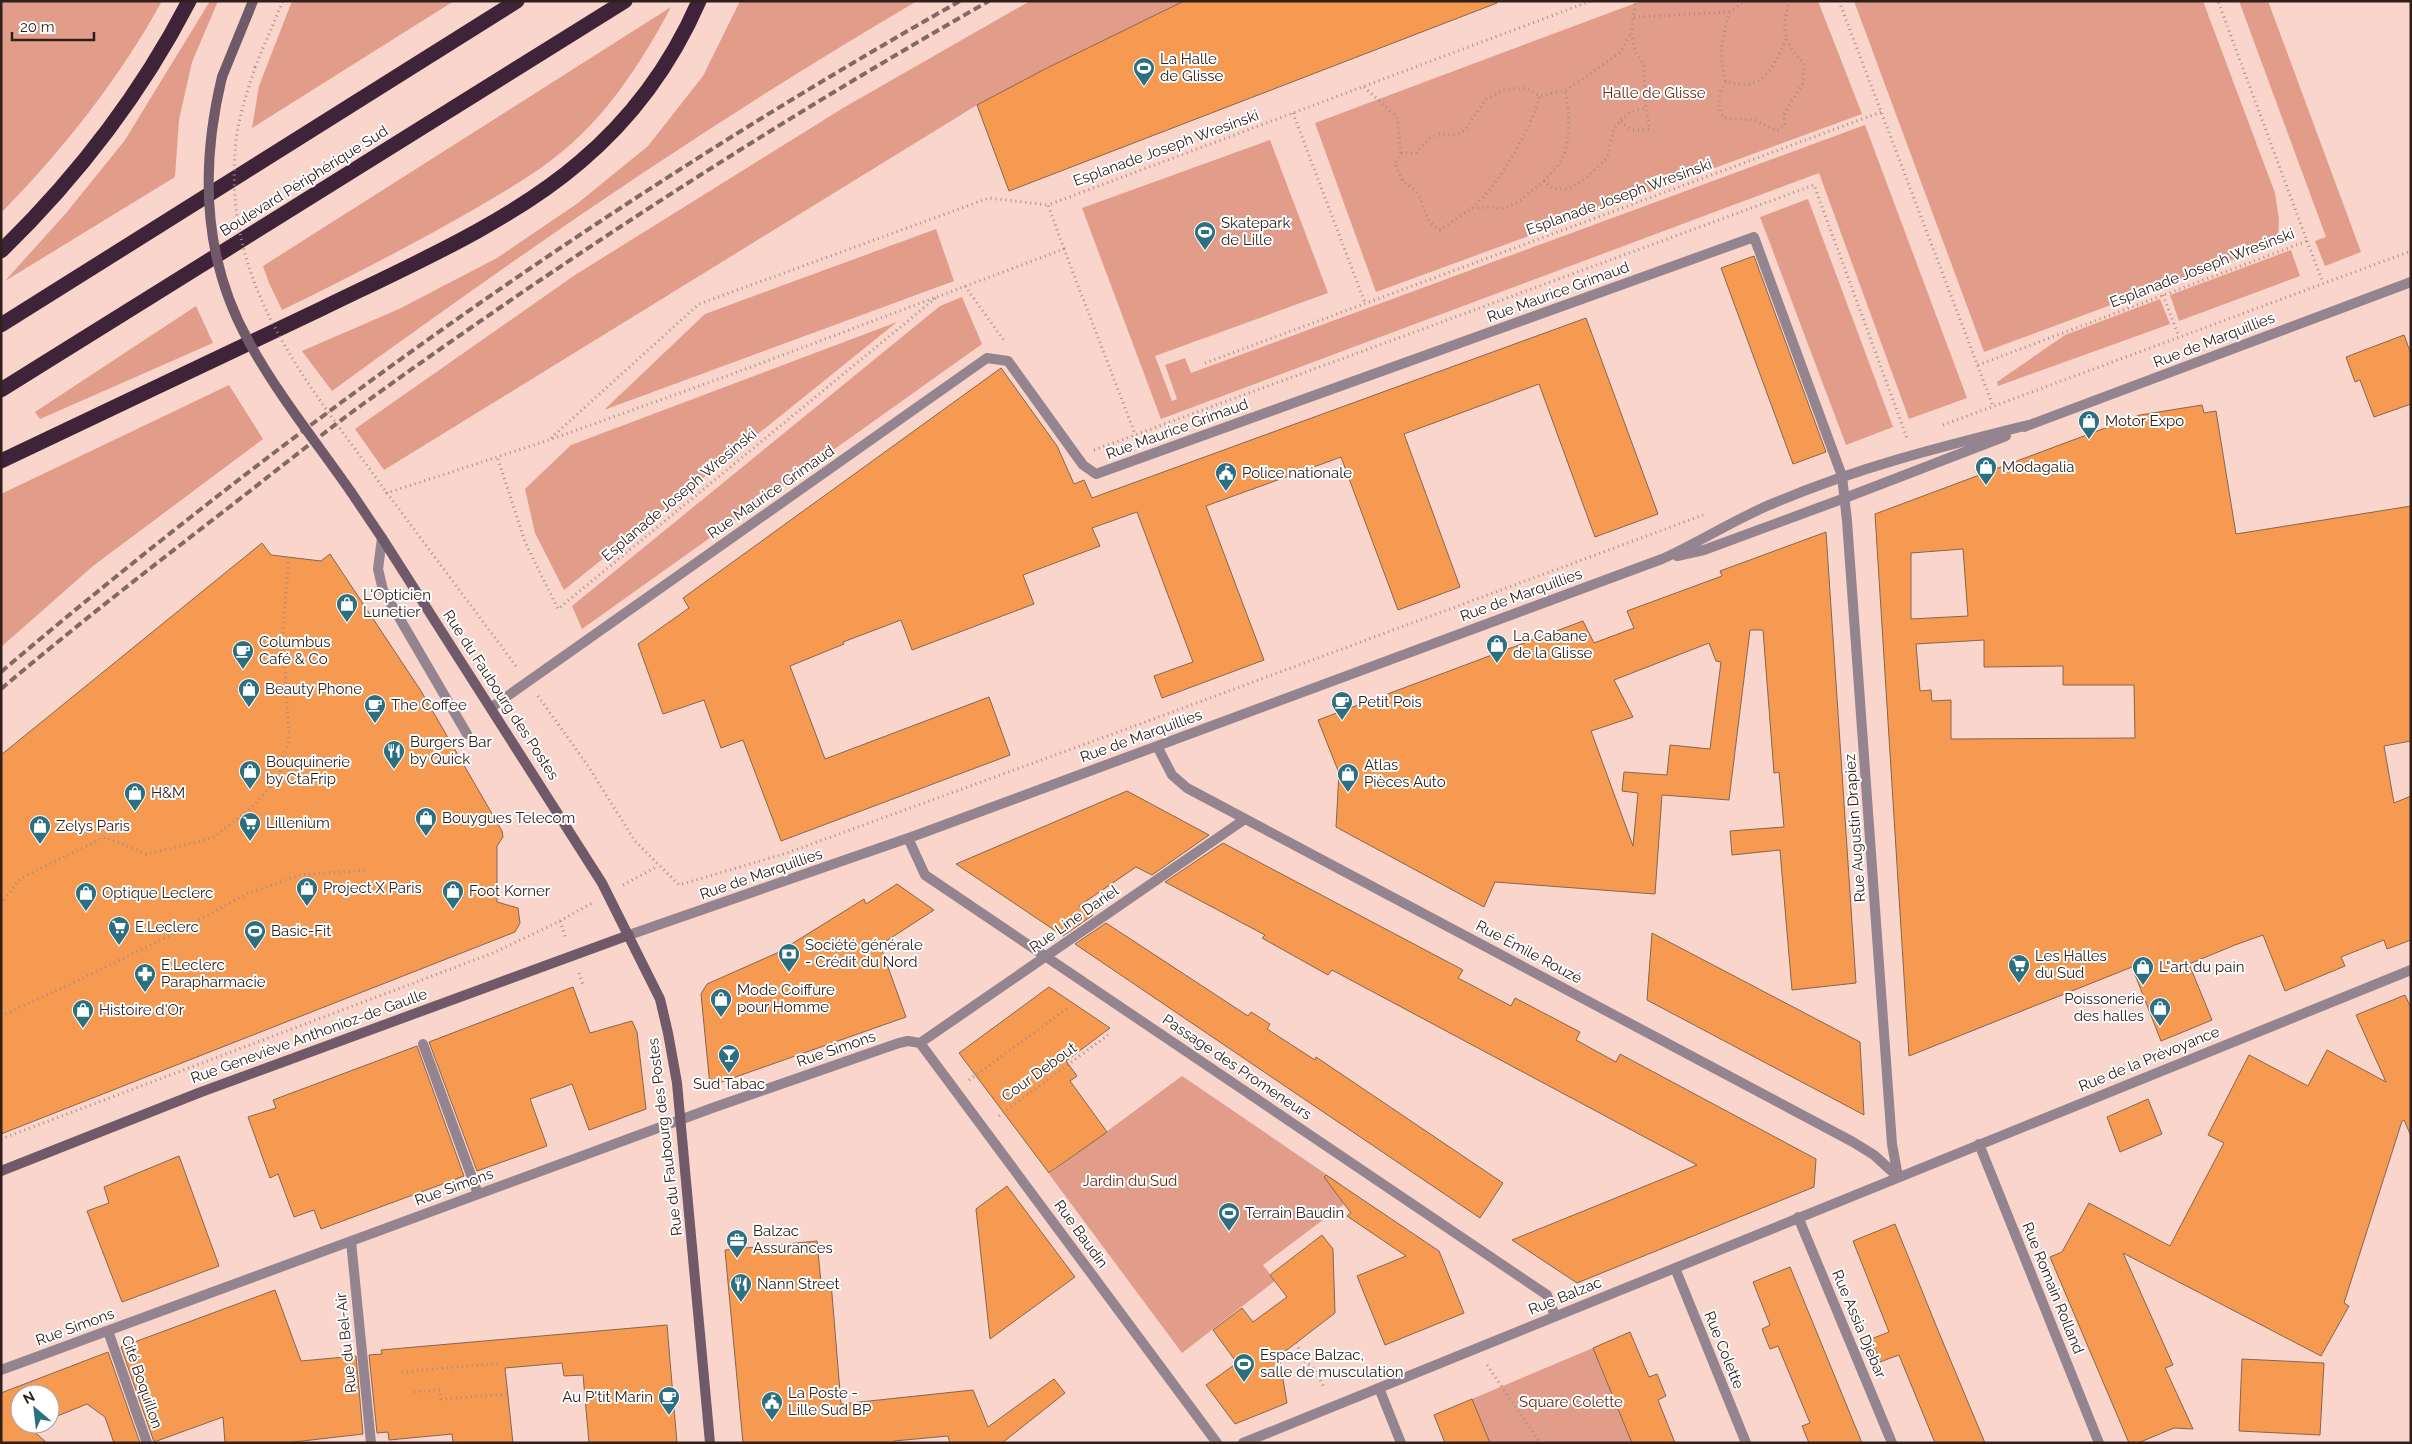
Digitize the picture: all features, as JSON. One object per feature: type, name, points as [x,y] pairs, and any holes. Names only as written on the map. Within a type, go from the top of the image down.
[{"type":"highway","points":[[1,251],[54,198],[94,146],[154,64],[189,1]]},
{"type":"highway","points":[[1,325],[517,1]]},
{"type":"highway","name":"Boulevard Périphérique Sud","points":[[1,390],[626,1]]},
{"type":"highway","points":[[1,461],[371,285],[462,238],[527,200],[580,162],[642,97],[678,45],[699,1]]},
{"type":"main road","name":"Rue du Faubourg des Postes","points":[[253,1],[222,77],[212,123],[207,189],[212,238],[226,290],[240,324],[257,356],[382,538],[586,856],[650,977],[665,1017],[676,1074],[710,1443]]},
{"type":"main road","name":"Rue Geneviève Anthonioz-de Gaulle","points":[[1,1171],[201,1092],[630,936]]},
{"type":"street","name":"Rue Maurice Grimaud","points":[[492,707],[987,358],[1008,361],[1083,465],[1096,474],[1754,237],[1842,476]]},
{"type":"street","name":"Rue de Marquillies","points":[[630,936],[908,838],[1662,560],[1704,550],[1846,498],[1968,452],[2028,425],[2411,282]]},
{"type":"street","name":"Rue de Marquillies","points":[[1662,560],[1758,510],[1842,476],[1892,460],[2028,425]]},
{"type":"street","name":"Rue Augustin Drapiez","points":[[1842,476],[1846,498],[1892,1144],[1898,1177]]},
{"type":"street","points":[[382,538],[378,569],[383,590],[467,734]]},
{"type":"street","name":"Rue Émile Rouzé","points":[[1157,746],[1166,767],[1176,780],[1245,819],[1853,1142],[1874,1155],[1898,1177]]},
{"type":"street","name":"Rue Line Dariel","points":[[920,1043],[1245,819]]},
{"type":"street","name":"Passage des Promeneurs","points":[[908,838],[925,875],[1547,1295],[1556,1316]]},
{"type":"street","name":"Rue de la Prévoyance","points":[[1898,1177],[2411,970]]},
{"type":"street","name":"Rue Simons","points":[[1,1370],[681,1119],[899,1043],[908,1041],[920,1043]]},
{"type":"street","name":"Rue Baudin","points":[[920,1043],[957,1090],[1218,1443]]},
{"type":"street","points":[[423,1044],[478,1194]]},
{"type":"street","name":"Rue Romain Rolland","points":[[1979,1144],[2099,1443]]},
{"type":"street","name":"Rue Balzac","points":[[1243,1443],[1898,1177]]},
{"type":"street","name":"Rue Assia Djebar","points":[[1798,1218],[1892,1443]]},
{"type":"street","name":"Rue du Bel-Air","points":[[350,1241],[371,1443]]},
{"type":"street","name":"Rue Colette","points":[[1674,1268],[1746,1443]]},
{"type":"street","name":"Cité Boquillon","points":[[108,1331],[147,1443]]},
{"type":"street","points":[[1379,1388],[1401,1443]]},
{"type":"path","name":"Esplanade Joseph Wresinski","points":[[282,1],[255,67],[242,110],[235,153],[237,212],[248,269],[269,319],[297,367],[387,493],[498,459],[727,376],[1064,249]]},
{"type":"path","name":"Esplanade Joseph Wresinski","points":[[549,440],[700,304],[990,198],[1048,204],[1591,1]]},
{"type":"path","points":[[1401,152],[1416,153],[1430,138],[1438,134],[1456,135],[1466,129],[1485,100],[1503,90],[1526,88],[1540,96],[1565,91],[1620,53],[1631,33],[1636,1]]},
{"type":"path","points":[[1634,17],[1730,12],[1744,1]]},
{"type":"path","points":[[1730,12],[1721,47],[1720,61],[1726,81],[1720,92],[1718,107],[1724,118],[1755,120],[1777,131],[1785,125],[1784,114],[1803,82],[1804,63],[1794,53],[1786,39],[1784,17],[1790,1]]},
{"type":"path","points":[[1839,1],[1993,406]]},
{"type":"path","name":"Esplanade Joseph Wresinski","points":[[1978,365],[2307,241],[2218,1]]},
{"type":"path","points":[[1621,120],[1627,128],[1637,131],[1650,128],[1646,108],[1644,66],[1636,53],[1631,33]]},
{"type":"path","points":[[1726,81],[1740,87],[1754,84],[1779,57],[1786,39]]},
{"type":"path","points":[[1364,86],[1397,117],[1401,152],[1395,164],[1403,182],[1415,188],[1422,199],[1425,213],[1432,226],[1440,230],[1472,208],[1488,194],[1525,135],[1534,117],[1540,96]]},
{"type":"path","points":[[1472,208],[1492,207],[1502,209],[1518,202],[1544,181],[1562,159],[1566,144],[1568,120],[1565,91]]},
{"type":"path","points":[[1544,181],[1552,189],[1568,189],[1585,179],[1607,158],[1614,128],[1630,112],[1646,108]]},
{"type":"path","name":"Esplanade Joseph Wresinski","points":[[1205,363],[1881,112]]},
{"type":"path","points":[[1293,113],[1365,304]]},
{"type":"path","points":[[1048,204],[1135,434]]},
{"type":"path","points":[[2307,241],[2323,283]]},
{"type":"path","points":[[1942,426],[2411,251]]},
{"type":"path","points":[[965,286],[997,331]]},
{"type":"path","name":"Esplanade Joseph Wresinski","points":[[498,459],[525,542],[558,609],[939,295]]},
{"type":"path","points":[[2164,295],[2179,337]]},
{"type":"path","points":[[1899,441],[1916,435]]},
{"type":"path","points":[[679,885],[787,853],[1148,722],[1711,512]]},
{"type":"path","points":[[1,904],[21,878],[104,837],[146,854],[213,838],[256,803],[279,777],[289,738],[283,626],[289,557]]},
{"type":"path","points":[[1,1016],[76,982],[179,931],[246,894],[300,875],[367,870]]},
{"type":"path","points":[[1,1139],[494,953],[560,921]]},
{"type":"path","points":[[957,1090],[1068,1008]]},
{"type":"path","name":"Cour Debout","points":[[984,1127],[1108,1035]]},
{"type":"path","points":[[1296,1343],[1305,1361],[1314,1369],[1327,1392]]},
{"type":"path","points":[[1475,1348],[1540,1443]]},
{"type":"path","points":[[402,1372],[501,1363]]},
{"type":"path","points":[[414,1392],[440,1390],[441,1399],[508,1394]]},
{"type":"green space","points":[[1,1],[162,1],[109,86],[89,113],[1,213]]},
{"type":"green space","points":[[210,1],[218,1],[192,62],[179,120],[175,177],[5,281],[67,212],[125,140]]},
{"type":"green space","points":[[292,1],[454,1],[252,128],[259,86]]},
{"type":"green space","points":[[740,1],[917,1],[841,46],[619,189],[332,391],[302,351],[399,309],[497,258],[578,203],[648,146],[703,76]]},
{"type":"green space","points":[[1030,1],[1184,1],[1043,70],[977,105],[384,470],[355,429],[575,275],[843,108]]},
{"type":"green space","name":"Halle de Glisse","points":[[1641,1],[1818,1],[1862,114],[1376,292],[1315,123]]},
{"type":"green space","points":[[1854,1],[2203,1],[2275,193],[2279,219],[2278,243],[1984,352]]},
{"type":"green space","points":[[2239,1],[2268,1],[2361,252],[2325,266],[2315,241],[2326,237]]},
{"type":"green space","points":[[671,7],[627,80],[601,114],[560,153],[524,179],[449,223],[379,262],[282,310],[263,266]]},
{"type":"green space","points":[[1865,125],[1967,398],[1909,419],[1819,173],[1161,419],[1082,208],[1270,140],[1328,293],[1155,356],[1172,401],[1177,399],[1165,365],[1185,358],[1191,373]]},
{"type":"green space","points":[[1808,199],[1893,427],[1846,445],[1760,217]]},
{"type":"green space","points":[[936,229],[954,281],[604,410],[705,314]]},
{"type":"green space","points":[[2291,250],[2300,276],[2179,321],[2170,295]]},
{"type":"green space","points":[[962,297],[982,344],[582,629],[572,606],[940,306]]},
{"type":"green space","points":[[2160,299],[2170,324],[1998,386],[1997,382],[2065,335]]},
{"type":"green space","points":[[196,306],[213,343],[40,419],[35,412]]},
{"type":"green space","points":[[897,322],[564,590],[535,533],[525,489],[571,445]]},
{"type":"green space","points":[[229,385],[263,439],[93,566],[1,647],[1,494]]},
{"type":"green space","name":"Jardin du Sud","points":[[1182,1076],[1342,1185],[1335,1191],[1344,1204],[1263,1265],[1275,1281],[1182,1353],[1049,1174]]},
{"type":"green space","name":"Square Colette","points":[[1593,1348],[1632,1443],[1490,1443],[1472,1399]]},
{"type":"building","name":"La Halle de Glisse","points":[[1184,1],[1497,1],[1497,3],[1009,191],[977,105],[1043,70]]},
{"type":"building","points":[[1754,256],[1826,452],[1793,464],[1721,268]]},
{"type":"building","points":[[1586,318],[1658,514],[1595,537],[1539,384],[1404,434],[1460,587],[1398,610],[1341,457],[1206,506],[1264,660],[1162,698],[1154,676],[1193,662],[1137,512],[1092,528],[1100,546],[1023,575],[1034,604],[912,650],[901,620],[843,642],[844,644],[790,666],[825,759],[989,697],[1010,755],[781,841],[743,740],[721,748],[704,700],[663,714],[638,644],[689,608],[683,598],[1001,368],[1057,446],[1074,484],[1084,480],[1092,498]]},
{"type":"building","points":[[2404,335],[2411,354],[2411,404],[2374,417],[2360,380],[2355,382],[2346,357]]},
{"type":"building","points":[[2202,405],[2204,413],[2216,411],[2236,534],[2411,506],[2411,741],[2384,746],[2394,803],[2411,796],[2411,940],[2387,949],[2384,940],[2341,957],[2345,966],[2285,991],[2263,935],[2235,945],[2189,964],[2212,1020],[2161,1041],[2132,967],[1909,1056],[1875,514],[2140,415]],"holes":[[[1963,549],[1968,616],[1911,619],[1911,553]],[[1984,640],[1984,667],[2063,666],[2063,685],[2134,685],[2135,738],[1951,739],[1951,700],[1932,701],[1931,690],[1920,691],[1916,644]]]},
{"type":"building","points":[[1826,532],[1856,983],[1792,990],[1780,850],[1732,855],[1730,831],[1784,827],[1779,772],[1774,773],[1763,630],[1750,630],[1729,800],[1662,795],[1655,894],[1495,882],[1484,907],[1336,827],[1339,773],[1318,720],[1583,621],[1594,643],[1634,628],[1627,611],[1722,576],[1720,571]],"holes":[[[1709,643],[1716,661],[1721,662],[1710,749],[1670,745],[1667,775],[1624,772],[1622,791],[1638,793],[1633,846],[1591,731],[1633,717],[1614,680]]]},
{"type":"building","name":"Lillenium","points":[[262,543],[271,555],[321,561],[330,554],[421,691],[502,831],[503,837],[497,846],[497,902],[518,908],[520,923],[515,932],[1,1134],[1,755]]},
{"type":"building","points":[[1127,791],[1209,835],[1152,875],[1136,867],[1079,906],[1093,915],[1063,936],[956,864]]},
{"type":"building","points":[[1223,843],[1463,970],[1458,978],[1511,1006],[1515,998],[1580,1032],[1576,1040],[1616,1062],[1620,1054],[1816,1159],[1814,1187],[1577,1283],[1512,1240],[1697,1165],[1332,970],[1328,975],[1262,938],[1265,935],[1165,882]]},
{"type":"building","points":[[897,884],[934,910],[880,945],[906,1017],[710,1086],[701,994],[707,984],[777,953],[864,899],[866,904]]},
{"type":"building","points":[[1106,923],[1248,1016],[1251,1012],[1270,1024],[1267,1029],[1315,1060],[1316,1057],[1503,1183],[1480,1218],[1075,944]]},
{"type":"building","points":[[1652,933],[1860,1042],[1864,1115],[1647,1000]]},
{"type":"building","points":[[573,987],[590,1033],[632,1021],[637,1032],[646,1109],[589,1130],[572,1084],[530,1099],[547,1146],[477,1171],[429,1042]]},
{"type":"building","points":[[1049,987],[1110,1028],[1066,1061],[1077,1076],[1070,1081],[1107,1132],[1049,1173],[959,1053]]},
{"type":"building","points":[[2405,995],[2411,1008],[2411,1136],[2404,1120],[2402,1121],[2344,1303],[2349,1306],[2321,1356],[2123,1253],[2173,1365],[2165,1368],[2193,1429],[2174,1428],[2138,1443],[2129,1443],[2050,1257],[2062,1252],[2089,1203],[2170,1246],[2224,1143],[2208,1135],[2249,1055],[2308,1086],[2327,1050],[2386,1082],[2356,1015]]},
{"type":"building","points":[[417,1046],[464,1176],[321,1229],[314,1210],[294,1217],[278,1174],[270,1178],[248,1117],[276,1108],[273,1100]]},
{"type":"building","points":[[2148,1099],[2162,1134],[2120,1152],[2107,1117]]},
{"type":"building","points":[[179,1156],[219,1266],[122,1302],[87,1211],[109,1203],[104,1187]]},
{"type":"building","points":[[1326,1175],[1439,1251],[1464,1313],[1385,1345],[1357,1276],[1406,1256],[1347,1216],[1351,1213],[1324,1177]]},
{"type":"building","points":[[1007,1186],[1075,1277],[990,1339],[976,1209]]},
{"type":"building","points":[[1895,1224],[1985,1443],[1935,1443],[1899,1355],[1880,1362],[1871,1339],[1889,1332],[1853,1241]]},
{"type":"building","points":[[1322,1235],[1333,1249],[1335,1313],[1279,1356],[1287,1403],[1235,1424],[1206,1385],[1237,1363],[1213,1330],[1242,1308],[1253,1322],[1287,1297],[1270,1275]]},
{"type":"building","points":[[817,1241],[821,1283],[831,1282],[841,1404],[973,1390],[988,1427],[1054,1379],[1065,1393],[1002,1443],[950,1443],[948,1436],[894,1441],[894,1443],[743,1443],[725,1250]]},
{"type":"building","points":[[1790,1267],[1862,1443],[1809,1443],[1802,1426],[1810,1423],[1778,1346],[1770,1349],[1762,1329],[1770,1325],[1753,1282]]},
{"type":"building","points":[[275,1290],[301,1361],[356,1356],[363,1434],[285,1443],[225,1443],[223,1417],[154,1442],[121,1347]]},
{"type":"building","points":[[667,1325],[677,1443],[589,1443],[583,1375],[564,1376],[562,1363],[505,1368],[513,1443],[453,1443],[452,1434],[389,1440],[388,1432],[377,1433],[369,1355],[382,1354],[381,1350]]},
{"type":"building","points":[[1630,1332],[1649,1377],[1657,1374],[1666,1396],[1658,1400],[1675,1443],[1632,1443],[1593,1348]]},
{"type":"building","points":[[108,1352],[140,1443],[114,1443],[105,1417],[87,1404],[60,1415],[60,1384],[24,1384]]},
{"type":"building","points":[[2242,1359],[2324,1363],[2320,1435],[2239,1431]]},
{"type":"building","points":[[10,1390],[10,1434],[37,1434],[47,1443],[1,1443],[1,1393]]},
{"type":"building","points":[[1472,1399],[1490,1443],[1445,1443],[1434,1415]]},
{"type":"railway","points":[[1,672],[114,578],[229,487],[346,399],[465,314],[586,231],[709,151],[833,75],[960,1]]},
{"type":"railway","points":[[1,689],[109,601],[309,445],[363,404],[515,297],[749,144],[828,95],[989,1]]},
{"type":"place","name":"La Halle de Glisse","points":[[1144,87]]},
{"type":"place","name":"Skatepark de Lille","points":[[1205,251]]},
{"type":"place","name":"Motor Expo","points":[[2089,440]]},
{"type":"place","name":"Modagalia","points":[[1986,486]]},
{"type":"place","name":"Police nationale","points":[[1226,492]]},
{"type":"place","name":"L'Opticien Lunetier","points":[[347,623]]},
{"type":"place","name":"La Cabane de la Glisse","points":[[1497,664]]},
{"type":"place","name":"Columbus Café & Co","points":[[243,670]]},
{"type":"place","name":"Beauty Phone","points":[[249,708]]},
{"type":"place","name":"Petit Pois","points":[[1342,721]]},
{"type":"place","name":"The Coffee","points":[[375,724]]},
{"type":"place","name":"Burgers Bar by Quick","points":[[394,770]]},
{"type":"place","name":"Bouquinerie by CtaFrip","points":[[250,790]]},
{"type":"place","name":"Atlas Pièces Auto","points":[[1348,793]]},
{"type":"place","name":"H&M","points":[[135,812]]},
{"type":"place","name":"Bouygues Telecom","points":[[426,837]]},
{"type":"place","name":"Lillenium","points":[[250,842]]},
{"type":"place","name":"Zelys Paris","points":[[40,845]]},
{"type":"place","name":"Project X Paris","points":[[307,907]]},
{"type":"place","name":"Foot Korner","points":[[453,910]]},
{"type":"place","name":"Optique Leclerc","points":[[86,912]]},
{"type":"place","name":"E.Leclerc","points":[[119,946]]},
{"type":"place","name":"Basic-Fit","points":[[255,950]]},
{"type":"place","name":"Société générale - Crédit du Nord","points":[[789,973]]},
{"type":"place","name":"Les Halles du Sud","points":[[2019,984]]},
{"type":"place","name":"L\"art du pain","points":[[2143,986]]},
{"type":"place","name":"E.Leclerc Parapharmacie","points":[[145,993]]},
{"type":"place","name":"Mode Coiffure pour Homme","points":[[721,1018]]},
{"type":"place","name":"Poissonerie des halles","points":[[2160,1027]]},
{"type":"place","name":"Histoire d'Or","points":[[83,1029]]},
{"type":"place","name":"Sud Tabac","points":[[729,1074]]},
{"type":"place","name":"Terrain Baudin","points":[[1229,1232]]},
{"type":"place","name":"Balzac Assurances","points":[[737,1259]]},
{"type":"place","name":"Nann Street","points":[[741,1303]]},
{"type":"place","name":"Espace Balzac, salle de musculation","points":[[1244,1383]]},
{"type":"place","name":"Au P'tit Marin","points":[[669,1416]]},
{"type":"place","name":"La Poste - Lille Sud BP","points":[[772,1421]]}]
